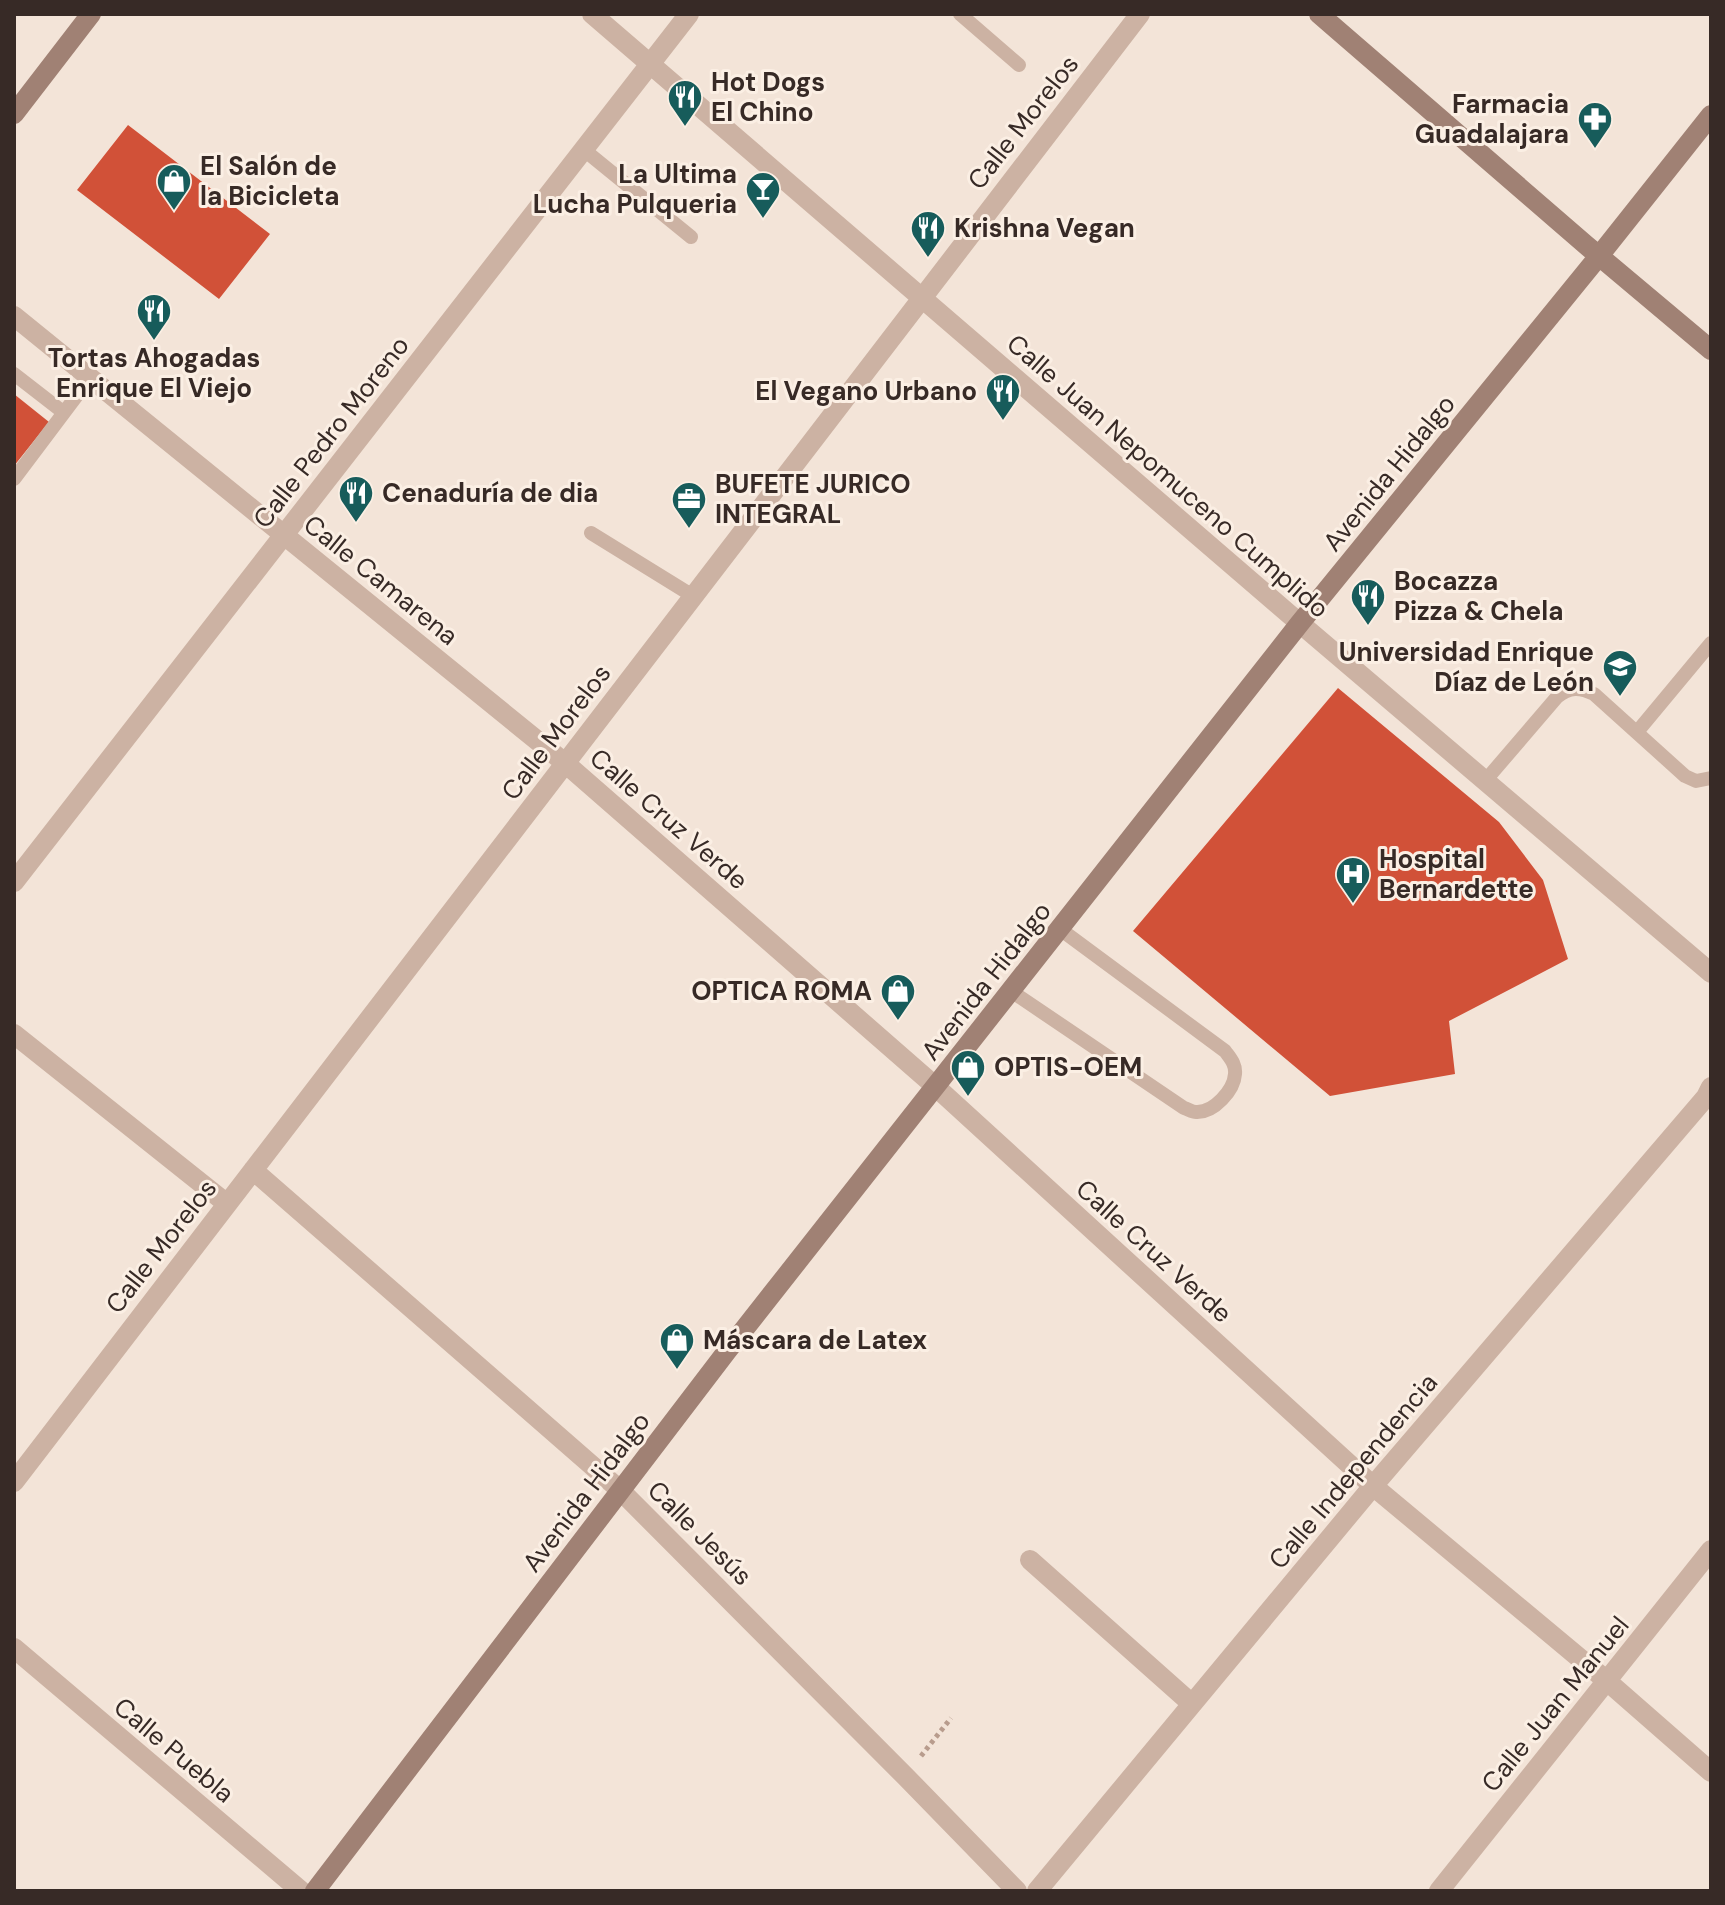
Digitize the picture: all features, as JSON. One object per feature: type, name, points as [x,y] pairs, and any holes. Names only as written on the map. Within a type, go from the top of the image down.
[{"type":"main road","points":[[14,114],[91,14]]},
{"type":"main road","points":[[1319,14],[1711,350]]},
{"type":"main road","name":"Avenida Hidalgo","points":[[315,1891],[727,1351],[1300,623],[1711,115]]},
{"type":"street","name":"Calle Juan Nepomuceno Cumplido","points":[[592,14],[1711,973]]},
{"type":"street","name":"Calle Pedro Moreno","points":[[14,882],[689,14]]},
{"type":"street","name":"Calle Morelos","points":[[14,1482],[1140,14]]},
{"type":"street","name":"Calle Camarena","points":[[14,316],[565,763]]},
{"type":"street","name":"Calle Cruz Verde","points":[[565,763],[936,1087],[1373,1486],[1711,1772]]},
{"type":"street","points":[[14,1034],[226,1203]]},
{"type":"street","name":"Calle Independencia","points":[[1037,1891],[1373,1486],[1706,1097],[1711,1087]]},
{"type":"street","name":"Calle Jesús","points":[[253,1170],[620,1490],[1017,1891]]},
{"type":"street","name":"Calle Juan Manuel","points":[[1439,1891],[1711,1550]]},
{"type":"street","points":[[1030,1560],[1192,1704]]},
{"type":"street","name":"Calle Puebla","points":[[14,1648],[301,1891]]},
{"type":"lane","points":[[960,14],[1019,65]]},
{"type":"lane","points":[[583,149],[691,237]]},
{"type":"lane","points":[[14,374],[63,412]]},
{"type":"lane","points":[[14,479],[90,378]]},
{"type":"lane","points":[[591,533],[693,596]]},
{"type":"lane","points":[[1637,732],[1711,643]]},
{"type":"lane","points":[[1485,781],[1557,697],[1568,689],[1582,688],[1594,694],[1685,776],[1696,781],[1711,778]]},
{"type":"lane","points":[[1011,991],[1184,1108],[1196,1112],[1210,1109],[1220,1101],[1235,1075],[1233,1062],[1225,1051],[1060,929]]},
{"type":"path","points":[[905,1776],[951,1718]]},
{"type":"building","name":"El Salón de la Bicicleta","points":[[128,125],[270,234],[219,299],[77,190]]},
{"type":"building","points":[[14,394],[49,422],[14,466]]},
{"type":"building","name":"Hospital Bernardette","points":[[1338,688],[1499,822],[1543,880],[1568,959],[1449,1021],[1455,1074],[1330,1096],[1133,931]]},
{"type":"place","name":"Hot Dogs El Chino","points":[[685,128]]},
{"type":"place","name":"Farmacia Guadalajara","points":[[1595,150]]},
{"type":"place","name":"El Salón de la Bicicleta","points":[[174,212]]},
{"type":"place","name":"La Ultima Lucha Pulqueria","points":[[763,220]]},
{"type":"place","name":"Krishna Vegan","points":[[928,259]]},
{"type":"place","name":"Tortas Ahogadas Enrique El Viejo","points":[[154,342]]},
{"type":"place","name":"El Vegano Urbano","points":[[1003,422]]},
{"type":"place","name":"Cenaduría de dia","points":[[356,524]]},
{"type":"place","name":"BUFETE JURICO INTEGRAL","points":[[689,530]]},
{"type":"place","name":"Bocazza Pizza & Chela","points":[[1368,627]]},
{"type":"place","name":"Universidad Enrique Díaz de León","points":[[1620,698]]},
{"type":"place","name":"Hospital Bernardette","points":[[1353,905]]},
{"type":"place","name":"OPTICA ROMA","points":[[898,1022]]},
{"type":"place","name":"OPTIS-OEM","points":[[968,1098]]},
{"type":"place","name":"Máscara de Latex","points":[[677,1371]]}]
